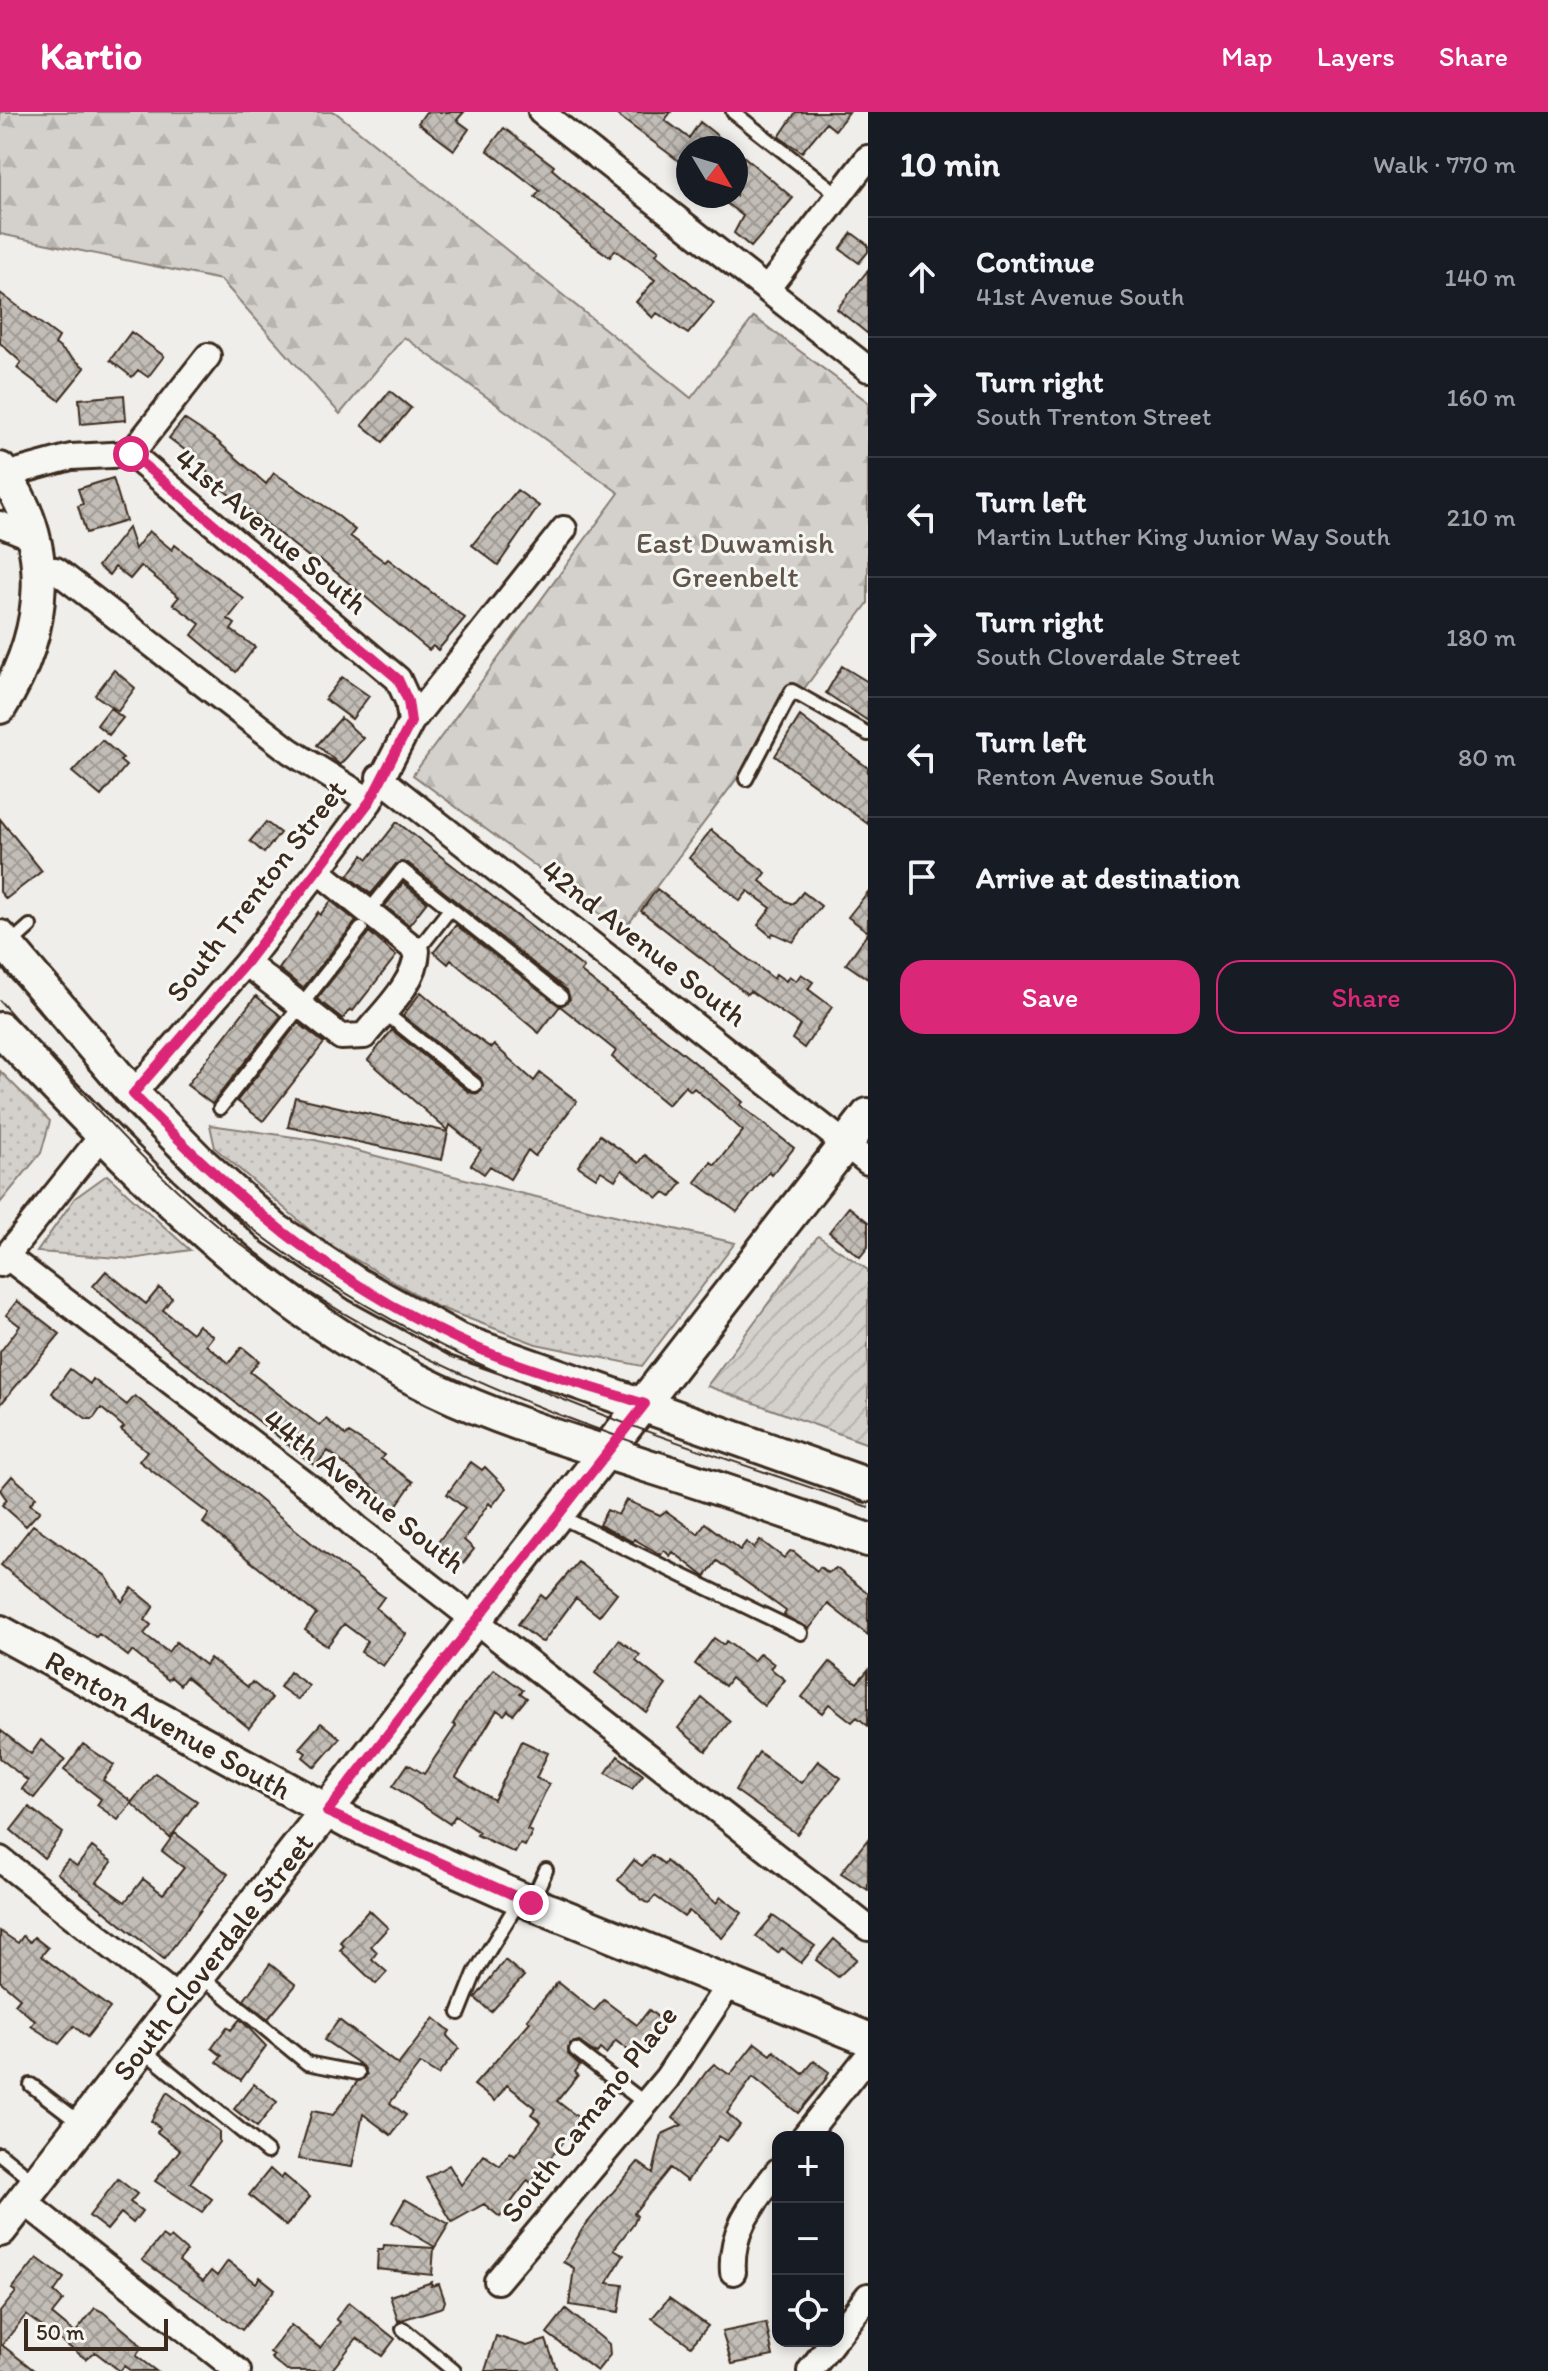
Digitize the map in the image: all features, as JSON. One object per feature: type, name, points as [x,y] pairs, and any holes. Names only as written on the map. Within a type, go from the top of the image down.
[{"type":"main road","points":[[0,707],[20,673],[36,631],[37,555],[26,512],[2,472]]},
{"type":"main road","points":[[12,937],[133,1094],[200,1162],[274,1229],[358,1285],[458,1340],[868,1485]]},
{"type":"main road","points":[[0,1029],[101,1137],[188,1221],[259,1279],[336,1332],[433,1388],[479,1409],[868,1540]]},
{"type":"main road","name":"South Cloverdale Street","points":[[0,2230],[645,1404],[857,1153],[868,1115]]},
{"type":"main road","name":"Renton Avenue South","points":[[0,1632],[327,1812],[526,1901],[868,2039]]},
{"type":"street","points":[[541,112],[868,369]]},
{"type":"street","points":[[767,289],[868,158]]},
{"type":"street","points":[[131,454],[208,356]]},
{"type":"street","name":"41st Avenue South","points":[[2,472],[71,457],[131,454],[398,679],[408,701],[411,722]]},
{"type":"street","points":[[0,524],[290,751],[370,801]]},
{"type":"street","name":"South Trenton Street","points":[[133,1094],[246,963],[318,871],[370,801],[379,777],[411,722],[564,529]]},
{"type":"street","name":"42nd Avenue South","points":[[379,777],[857,1153]]},
{"type":"street","points":[[246,963],[341,1037],[364,1036],[384,1012],[417,968],[417,951],[318,871]]},
{"type":"street","points":[[3,1260],[101,1137]]},
{"type":"street","name":"44th Avenue South","points":[[3,1260],[321,1496],[868,1928]]},
{"type":"street","points":[[0,1859],[180,2000]]},
{"type":"street","name":"South Camano Place","points":[[497,2281],[646,2104],[729,1984]]},
{"type":"street","points":[[809,2131],[868,2056]]},
{"type":"street","points":[[733,2272],[732,2250],[742,2220],[772,2179]]},
{"type":"street","points":[[29,2192],[238,2371]]},
{"type":"street","points":[[844,2327],[868,2296]]},
{"type":"street","points":[[810,2371],[828,2347]]},
{"type":"lane","points":[[733,112],[839,195]]},
{"type":"lane","points":[[746,779],[792,691],[868,734]]},
{"type":"lane","points":[[374,905],[402,870],[561,997]]},
{"type":"lane","points":[[417,951],[450,909]]},
{"type":"lane","points":[[220,1108],[361,929]]},
{"type":"lane","points":[[384,1012],[475,1085]]},
{"type":"lane","points":[[558,1516],[801,1633]]},
{"type":"lane","points":[[459,2013],[475,1973],[546,1870]]},
{"type":"lane","points":[[200,1975],[307,2063],[358,2073]]},
{"type":"lane","points":[[142,2049],[267,2152]]},
{"type":"lane","points":[[576,2050],[646,2104]]},
{"type":"lane","points":[[31,2085],[82,2124]]},
{"type":"lane","points":[[0,2154],[29,2192]]},
{"type":"lane","points":[[403,2329],[454,2371]]},
{"type":"green space","name":"East Duwamish Greenbelt","points":[[0,112],[335,112],[691,398],[754,317],[868,402],[868,603],[623,931],[413,775],[619,493],[404,337],[340,414],[221,280],[0,234]]},
{"type":"green space","points":[[0,1071],[50,1121],[41,1153],[0,1203]]},
{"type":"green space","points":[[210,1125],[315,1140],[515,1192],[735,1243],[642,1366],[536,1344],[438,1307],[320,1239],[215,1148]]},
{"type":"green space","points":[[107,1175],[190,1250],[132,1259],[37,1252],[75,1198]]},
{"type":"green space","points":[[818,1236],[868,1270],[868,1444],[707,1386]]},
{"type":"building","points":[[426,112],[464,112],[457,120],[469,129],[454,150],[418,123]]},
{"type":"building","points":[[613,112],[671,112],[665,120],[686,136],[676,136],[676,159]]},
{"type":"building","points":[[796,112],[849,112],[835,130],[826,123],[802,152],[779,137]]},
{"type":"building","points":[[700,122],[718,136],[690,136]]},
{"type":"building","points":[[504,128],[554,166],[552,169],[579,192],[659,250],[656,254],[714,303],[688,334],[657,313],[653,318],[636,302],[655,280],[615,250],[610,257],[583,238],[535,197],[540,191],[487,150]]},
{"type":"building","points":[[748,160],[793,198],[751,247],[734,233],[743,216],[733,208],[748,208]]},
{"type":"building","points":[[852,233],[868,245],[868,252],[859,263],[840,249]]},
{"type":"building","points":[[868,270],[868,334],[837,309]]},
{"type":"building","points":[[0,293],[59,337],[55,344],[85,368],[59,400],[17,368],[21,362],[0,343]]},
{"type":"building","points":[[131,332],[164,356],[148,377],[138,370],[132,377],[110,360]]},
{"type":"building","points":[[390,391],[411,408],[383,442],[362,425]]},
{"type":"building","points":[[124,395],[126,420],[81,424],[79,399]]},
{"type":"building","points":[[184,419],[216,440],[266,484],[274,473],[332,511],[355,530],[350,536],[385,562],[388,559],[465,618],[438,650],[433,646],[429,650],[321,560],[318,564],[217,485],[198,460],[169,438]]},
{"type":"building","points":[[113,478],[126,521],[86,533],[78,506],[83,504],[78,489]]},
{"type":"building","points":[[517,490],[539,506],[498,565],[472,545]]},
{"type":"building","points":[[128,528],[135,549],[149,531],[172,550],[175,545],[244,599],[228,619],[235,624],[231,630],[255,647],[236,672],[192,635],[200,624],[173,604],[179,597],[141,566],[130,579],[115,567],[109,575],[98,566]]},
{"type":"building","points":[[842,666],[868,682],[868,721],[826,693]]},
{"type":"building","points":[[114,670],[135,688],[118,711],[95,695]]},
{"type":"building","points":[[342,677],[369,696],[352,719],[325,699]]},
{"type":"building","points":[[110,708],[123,718],[109,735],[97,725]]},
{"type":"building","points":[[800,716],[868,768],[868,824],[775,756]]},
{"type":"building","points":[[341,718],[363,738],[340,765],[317,745]]},
{"type":"building","points":[[102,740],[123,758],[120,761],[126,766],[101,796],[72,772]]},
{"type":"building","points":[[0,819],[42,871],[6,899],[0,892]]},
{"type":"building","points":[[266,822],[280,833],[264,853],[250,841]]},
{"type":"building","points":[[397,822],[584,968],[581,972],[723,1085],[743,1102],[740,1105],[794,1148],[772,1175],[769,1172],[737,1212],[695,1182],[711,1162],[715,1165],[743,1131],[721,1111],[694,1088],[691,1091],[685,1086],[668,1105],[612,1057],[616,1051],[560,1006],[570,999],[567,990],[408,863],[396,864],[371,894],[348,876],[363,855],[368,859]]},
{"type":"building","points":[[711,830],[766,873],[760,881],[786,901],[793,904],[803,892],[821,906],[793,942],[773,933],[771,936],[758,925],[771,908],[748,891],[740,901],[689,858]]},
{"type":"building","points":[[403,883],[427,902],[409,925],[385,906]]},
{"type":"building","points":[[657,889],[774,979],[776,974],[786,981],[789,976],[796,981],[801,974],[813,982],[808,989],[832,1007],[804,1048],[792,1039],[800,1025],[750,991],[747,994],[641,911]]},
{"type":"building","points":[[868,892],[868,932],[848,917]]},
{"type":"building","points":[[331,901],[356,921],[303,988],[279,969],[318,912],[320,915]]},
{"type":"building","points":[[456,925],[560,1006],[539,1033],[451,960],[448,964],[434,952]]},
{"type":"building","points":[[369,932],[396,956],[353,1011],[350,1009],[343,1019],[317,999]]},
{"type":"building","points":[[868,933],[868,979],[846,964]]},
{"type":"building","points":[[421,992],[462,1027],[491,1048],[494,1045],[534,1081],[540,1073],[577,1101],[535,1156],[528,1150],[510,1179],[490,1166],[484,1174],[471,1165],[481,1150],[450,1125],[448,1131],[368,1060],[392,1030],[469,1092],[478,1094],[482,1090],[481,1078],[403,1016]]},
{"type":"building","points":[[256,996],[281,1016],[212,1104],[187,1085]]},
{"type":"building","points":[[298,1023],[324,1043],[263,1121],[237,1101]]},
{"type":"building","points":[[295,1097],[448,1132],[442,1160],[288,1127]]},
{"type":"building","points":[[600,1135],[639,1163],[645,1155],[682,1183],[671,1197],[664,1192],[658,1198],[622,1170],[615,1180],[601,1171],[596,1178],[578,1166]]},
{"type":"building","points":[[849,1207],[868,1222],[868,1247],[860,1257],[829,1232]]},
{"type":"building","points":[[106,1271],[146,1304],[159,1288],[172,1298],[163,1310],[192,1333],[198,1325],[213,1336],[206,1345],[229,1363],[242,1347],[259,1361],[250,1372],[320,1426],[326,1419],[346,1436],[349,1433],[384,1455],[381,1459],[413,1482],[394,1509],[380,1500],[384,1496],[328,1451],[315,1466],[133,1321],[93,1286]]},
{"type":"building","points":[[17,1301],[60,1334],[0,1405],[0,1352],[20,1326],[6,1315]]},
{"type":"building","points":[[70,1369],[90,1384],[93,1379],[127,1405],[135,1396],[320,1550],[384,1597],[376,1608],[406,1634],[383,1666],[361,1652],[367,1641],[344,1624],[327,1646],[305,1630],[316,1614],[203,1523],[209,1514],[139,1461],[147,1451],[121,1430],[124,1427],[101,1408],[93,1419],[87,1419],[54,1395],[52,1393]]},
{"type":"building","points":[[471,1462],[482,1470],[485,1467],[506,1488],[492,1506],[489,1503],[464,1540],[474,1549],[460,1567],[434,1547],[465,1508],[447,1494]]},
{"type":"building","points":[[12,1476],[36,1497],[30,1504],[40,1511],[26,1526],[2,1505],[7,1500],[0,1490]]},
{"type":"building","points":[[626,1500],[660,1515],[666,1511],[698,1534],[705,1523],[740,1550],[746,1542],[754,1548],[760,1540],[784,1558],[790,1551],[794,1552],[817,1571],[820,1567],[828,1573],[836,1568],[868,1593],[868,1635],[828,1604],[809,1629],[784,1615],[786,1611],[717,1561],[705,1577],[673,1552],[670,1556],[664,1550],[661,1555],[634,1539],[633,1542],[599,1525],[607,1510],[618,1515]]},
{"type":"building","points":[[33,1525],[106,1576],[122,1602],[132,1588],[154,1606],[145,1620],[151,1625],[144,1634],[168,1652],[176,1642],[205,1665],[210,1658],[248,1687],[252,1682],[272,1698],[249,1728],[186,1677],[180,1685],[171,1677],[168,1680],[132,1651],[128,1656],[99,1634],[96,1637],[1,1565]]},
{"type":"building","points":[[578,1562],[617,1593],[599,1616],[576,1598],[543,1642],[540,1641],[518,1624],[541,1595],[546,1599]]},
{"type":"building","points":[[714,1638],[724,1645],[726,1641],[753,1661],[760,1653],[774,1664],[770,1668],[785,1680],[764,1706],[731,1678],[725,1686],[695,1664]]},
{"type":"building","points":[[619,1640],[640,1655],[636,1661],[666,1685],[646,1712],[595,1673]]},
{"type":"building","points":[[830,1662],[857,1683],[868,1670],[868,1726],[857,1717],[852,1722],[829,1704],[822,1713],[802,1697]]},
{"type":"building","points":[[494,1669],[523,1690],[520,1693],[527,1698],[513,1715],[508,1710],[504,1715],[497,1710],[456,1777],[494,1800],[522,1741],[548,1753],[536,1778],[549,1784],[527,1830],[532,1832],[525,1846],[520,1844],[515,1853],[477,1835],[479,1832],[455,1816],[450,1824],[393,1786],[408,1764],[424,1774],[456,1726],[453,1724],[463,1707]]},
{"type":"building","points":[[290,1672],[309,1686],[298,1700],[280,1687]]},
{"type":"building","points":[[702,1698],[730,1721],[706,1751],[678,1728]]},
{"type":"building","points":[[321,1723],[340,1738],[315,1767],[303,1757],[306,1753],[299,1748]]},
{"type":"building","points":[[0,1730],[31,1754],[41,1740],[65,1759],[34,1798],[22,1789],[28,1781],[0,1758]]},
{"type":"building","points":[[83,1744],[114,1765],[103,1780],[132,1802],[118,1820],[97,1805],[101,1799],[64,1770]]},
{"type":"building","points":[[759,1752],[801,1783],[818,1761],[841,1778],[797,1834],[735,1790]]},
{"type":"building","points":[[618,1756],[643,1775],[632,1789],[606,1773]]},
{"type":"building","points":[[155,1773],[197,1801],[170,1838],[131,1803]]},
{"type":"building","points":[[29,1807],[63,1833],[44,1858],[11,1830]]},
{"type":"building","points":[[175,1833],[228,1874],[164,1959],[57,1873],[68,1860],[77,1866],[92,1847],[112,1862],[97,1882],[125,1902],[143,1879],[163,1894],[184,1868],[162,1851]]},
{"type":"building","points":[[868,1839],[868,1890],[841,1873]]},
{"type":"building","points":[[652,1855],[664,1864],[666,1861],[716,1903],[721,1897],[742,1913],[722,1938],[689,1911],[684,1917],[655,1896],[649,1903],[645,1902],[618,1880],[634,1860],[642,1866]]},
{"type":"building","points":[[369,1910],[388,1928],[371,1946],[377,1952],[372,1959],[387,1972],[376,1984],[340,1950],[344,1946],[340,1942]]},
{"type":"building","points":[[773,1916],[815,1946],[801,1963],[782,1948],[778,1953],[756,1936]]},
{"type":"building","points":[[0,1931],[18,1943],[23,1936],[30,1942],[34,1937],[48,1948],[41,1956],[110,2008],[87,2037],[74,2026],[59,2044],[31,2026],[35,2021],[15,2004],[20,1998],[0,1981]]},
{"type":"building","points":[[834,1939],[857,1959],[838,1977],[816,1960]]},
{"type":"building","points":[[505,1960],[524,1976],[491,2012],[475,1998]]},
{"type":"building","points":[[270,1964],[296,1985],[268,2019],[244,2000]]},
{"type":"building","points":[[558,1982],[594,2011],[604,2000],[637,2025],[649,2010],[665,2023],[637,2057],[616,2041],[606,2054],[600,2049],[597,2053],[592,2051],[578,2041],[569,2044],[568,2054],[580,2065],[575,2072],[578,2075],[557,2101],[584,2122],[574,2135],[572,2133],[564,2140],[531,2183],[528,2180],[500,2217],[484,2204],[452,2222],[426,2178],[449,2165],[461,2185],[484,2155],[500,2166],[510,2152],[515,2156],[541,2122],[531,2114],[536,2108],[507,2085],[495,2101],[474,2085],[530,2022],[527,2019]]},
{"type":"building","points":[[434,2018],[450,2031],[447,2036],[459,2048],[438,2075],[420,2064],[390,2103],[406,2115],[391,2135],[363,2114],[352,2167],[298,2159],[312,2111],[333,2115],[357,2082],[367,2075],[363,2066],[324,2040],[339,2020],[398,2065]]},
{"type":"building","points":[[240,2019],[266,2046],[241,2080],[217,2062],[222,2056],[212,2048],[227,2027],[231,2030]]},
{"type":"building","points":[[755,2043],[771,2055],[774,2051],[803,2074],[814,2061],[829,2072],[826,2079],[798,2113],[753,2077],[727,2113],[740,2125],[727,2141],[719,2136],[687,2181],[670,2168],[634,2213],[637,2216],[633,2224],[614,2249],[624,2255],[607,2283],[623,2285],[619,2312],[569,2305],[574,2268],[563,2262],[583,2228],[638,2162],[653,2173],[662,2134],[682,2125],[673,2118],[707,2071],[714,2064],[730,2075]]},
{"type":"building","points":[[254,2084],[277,2102],[257,2127],[234,2109]]},
{"type":"building","points":[[167,2092],[219,2131],[219,2142],[190,2183],[212,2199],[202,2212],[155,2181],[180,2150],[157,2132],[160,2128],[151,2121]]},
{"type":"building","points":[[270,2169],[281,2179],[284,2175],[310,2197],[286,2226],[249,2195]]},
{"type":"building","points":[[118,2179],[137,2194],[130,2202],[142,2211],[133,2223],[121,2213],[107,2230],[89,2216]]},
{"type":"building","points":[[405,2199],[449,2224],[435,2247],[392,2222]]},
{"type":"building","points":[[162,2236],[168,2240],[171,2237],[187,2251],[179,2261],[203,2281],[211,2271],[217,2276],[228,2261],[256,2283],[260,2277],[275,2289],[242,2330],[142,2260]]},
{"type":"building","points":[[384,2245],[434,2248],[432,2275],[377,2269],[378,2250],[383,2250]]},
{"type":"building","points":[[37,2258],[64,2278],[54,2292],[63,2300],[52,2314],[75,2333],[95,2308],[103,2312],[135,2339],[142,2347],[136,2356],[156,2371],[131,2371],[124,2366],[120,2371],[95,2352],[86,2359],[26,2315],[2,2345],[35,2371],[0,2371],[0,2312],[16,2292],[12,2289]]},
{"type":"building","points":[[432,2282],[431,2286],[439,2284],[445,2301],[443,2307],[398,2321],[390,2296]]},
{"type":"building","points":[[669,2298],[708,2326],[691,2346],[652,2318]]},
{"type":"building","points":[[349,2302],[395,2339],[382,2356],[357,2338],[331,2371],[287,2371],[271,2358],[274,2355],[270,2352],[291,2325],[320,2348],[340,2322],[336,2319]]},
{"type":"building","points":[[566,2309],[609,2344],[610,2355],[597,2371],[547,2333]]},
{"type":"building","points":[[766,2323],[773,2356],[732,2364],[722,2332]]},
{"type":"building","points":[[496,2336],[527,2346],[546,2340],[557,2371],[485,2371]]},
{"type":"tram line","points":[[0,966],[109,1092],[196,1180],[298,1262],[374,1310],[452,1351],[532,1387],[615,1420],[868,1507]]},
{"type":"tram line","points":[[0,1001],[110,1123],[197,1208],[301,1287],[376,1332],[454,1371],[618,1437],[868,1521]]},
{"type":"route","points":[[131,454],[398,679],[408,701],[411,722],[379,777],[370,801],[318,871],[246,963],[150,1078],[133,1094],[200,1162],[274,1229],[358,1285],[458,1340],[645,1404],[327,1812],[531,1903]]}]
